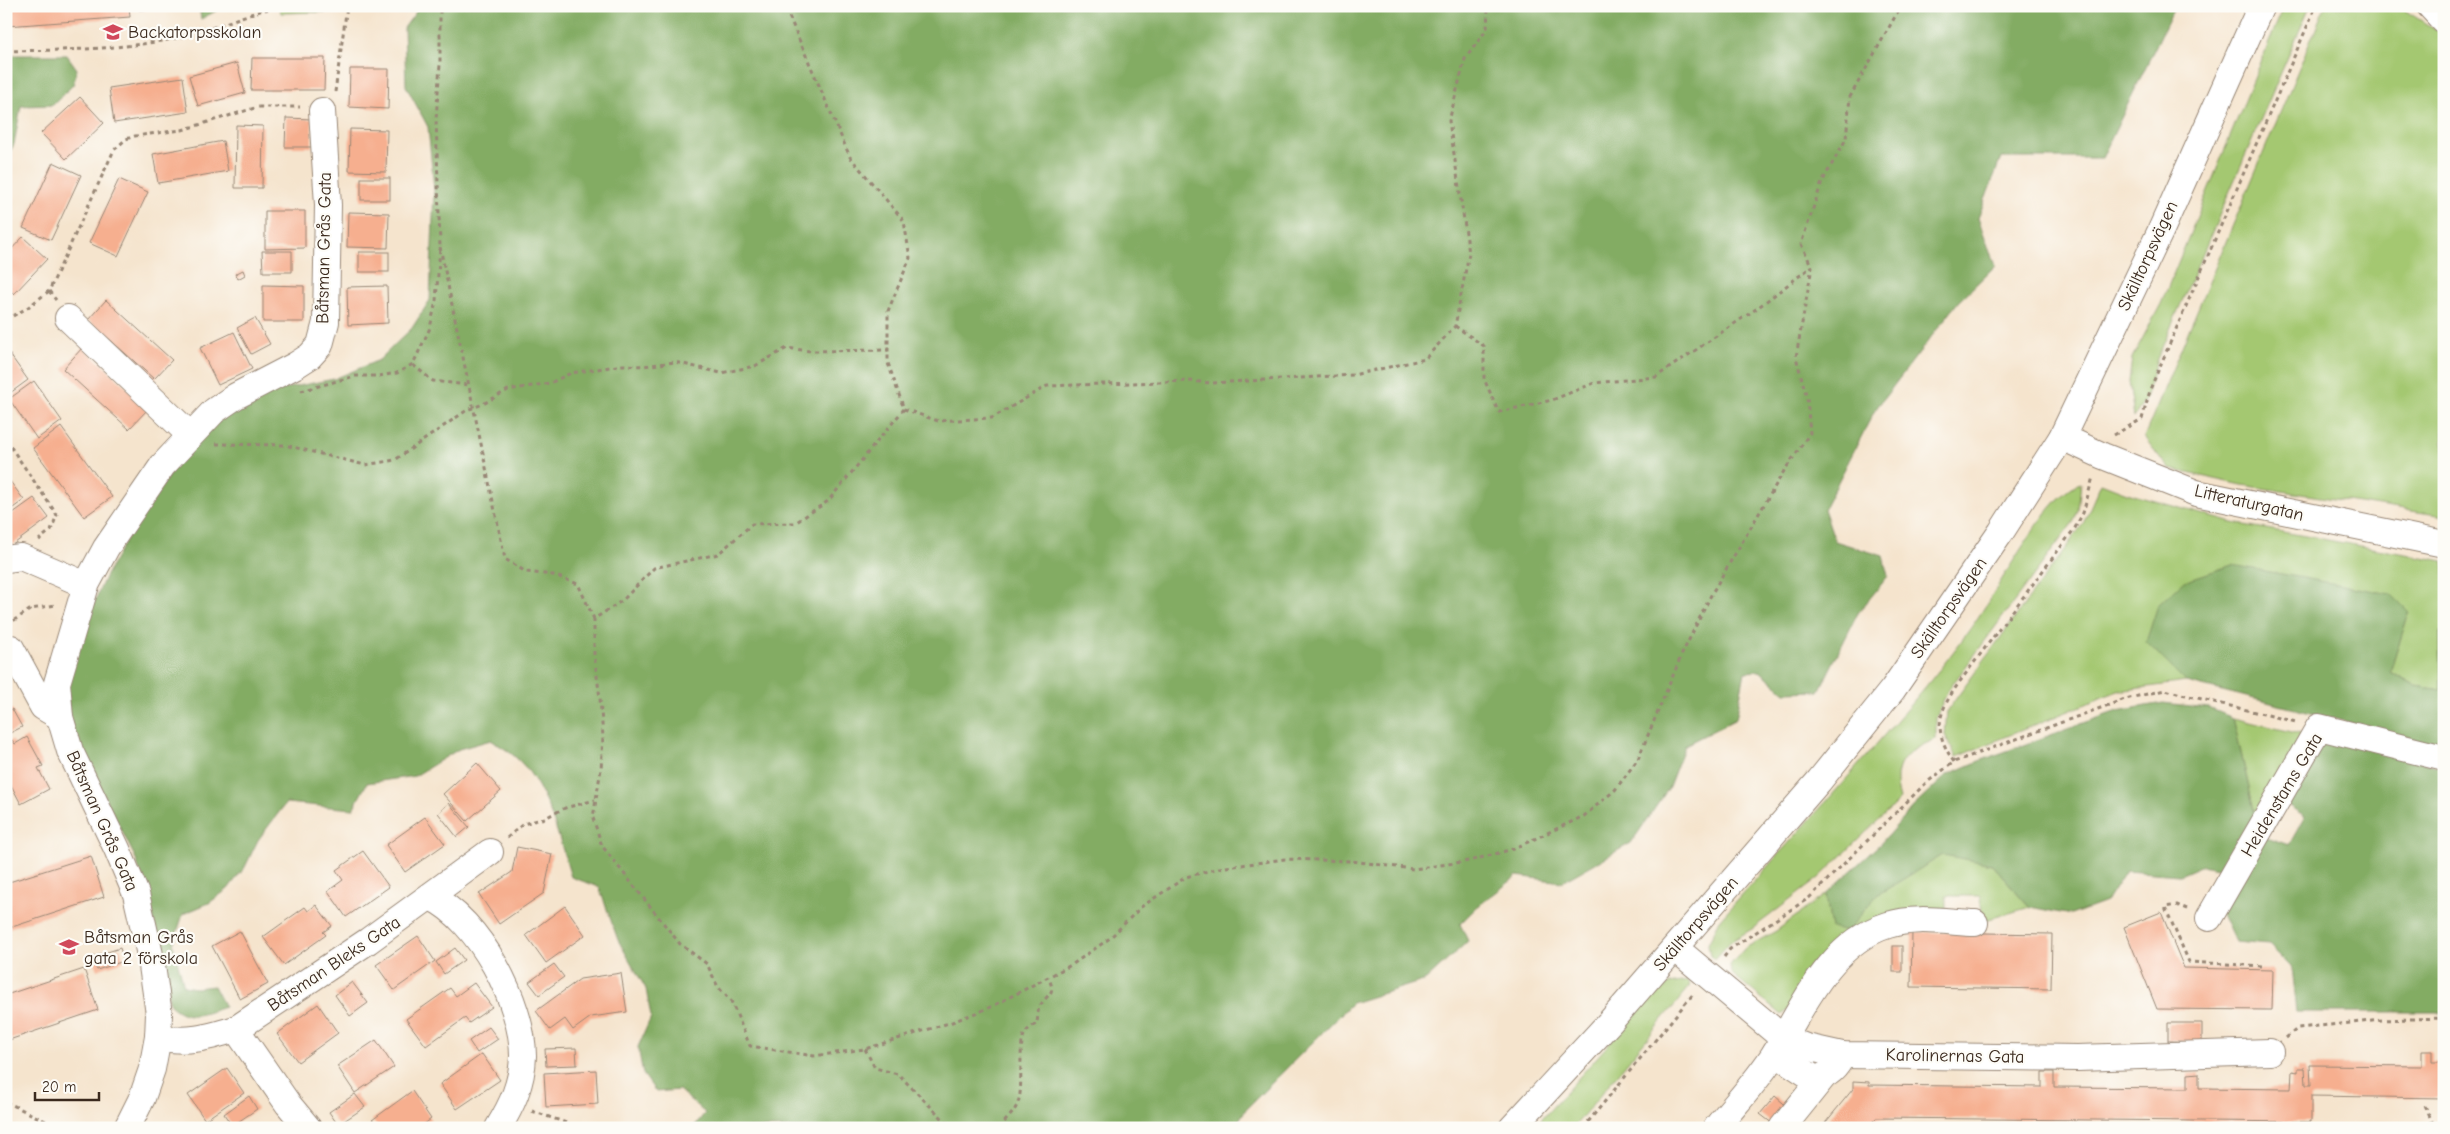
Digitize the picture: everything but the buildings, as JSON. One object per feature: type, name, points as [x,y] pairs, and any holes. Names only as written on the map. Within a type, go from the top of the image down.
[{"type":"street","name":"Skälltorpsvägen","points":[[1512,1128],[1675,948],[1819,781],[1893,689],[2002,532],[2062,437],[2161,230],[2261,6]]},
{"type":"street","points":[[2430,6],[2444,21]]},
{"type":"street","name":"Båtsman Grås Gata","points":[[127,1128],[152,1069],[158,1037],[159,1014],[151,959],[136,894],[70,750],[60,717],[57,683],[86,584],[106,548],[163,465],[200,440],[214,411],[236,396],[296,365],[310,356],[320,345],[326,322],[328,205],[322,111]]},
{"type":"street","points":[[68,318],[200,440]]},
{"type":"street","name":"Litteraturgatan","points":[[2062,437],[2103,456],[2196,493],[2444,544]]},
{"type":"street","points":[[14,558],[86,584]]},
{"type":"street","points":[[9,637],[44,707],[60,717]]},
{"type":"street","name":"Heidenstams Gata","points":[[2209,918],[2319,727],[2444,758]]},
{"type":"street","name":"Båtsman Bleks Gata","points":[[158,1037],[176,1042],[213,1036],[236,1029],[430,897],[490,852]]},
{"type":"street","points":[[430,897],[443,903],[478,940],[511,1000],[520,1028],[523,1056],[519,1085],[512,1105],[498,1128]]},
{"type":"street","points":[[1716,1128],[1779,1046],[1830,965],[1843,951],[1866,935],[1886,925],[1905,920],[1975,923]]},
{"type":"street","name":"Karolinernas Gata","points":[[1675,948],[1709,975],[1779,1046],[1806,1047],[1842,1055],[2077,1058],[2270,1052]]},
{"type":"street","points":[[236,1029],[291,1108],[308,1128]]},
{"type":"street","points":[[1779,1046],[1811,1077],[1816,1079],[1823,1077]]},
{"type":"street","points":[[1782,1128],[1823,1077],[1835,1068],[1842,1055]]},
{"type":"path","points":[[6,51],[70,50],[145,44],[186,36],[271,7],[288,6]]},
{"type":"path","points":[[6,320],[27,308],[49,291],[114,150],[126,140],[206,124],[258,107],[313,107],[322,111],[334,96],[347,6]]},
{"type":"path","points":[[783,6],[850,157],[904,220],[910,258],[888,311],[888,363],[904,409]]},
{"type":"path","points":[[904,409],[938,421],[992,418],[1047,386],[1190,381],[1212,384],[1353,374],[1425,359],[1455,326],[1469,253],[1449,121],[1466,59],[1487,29],[1488,6]]},
{"type":"path","points":[[440,247],[474,407],[492,507],[505,559],[526,572],[553,575],[578,584],[594,620],[594,654],[603,737],[601,769],[593,818],[602,846],[680,944],[707,964],[718,987],[731,1001],[750,1046],[814,1056],[865,1049],[952,1022],[991,1007],[1073,964],[1110,938],[1141,907],[1186,877],[1219,868],[1285,859],[1351,861],[1413,869],[1469,861],[1513,849],[1584,816],[1615,790],[1638,758],[1682,654],[1712,593],[1779,479],[1810,433],[1807,398],[1796,357],[1812,266],[1801,244],[1822,182],[1846,139],[1850,97],[1901,6]]},
{"type":"path","points":[[1954,762],[1941,739],[1939,725],[1943,709],[1958,684],[2075,528],[2083,514],[2090,483],[2114,434],[2142,419],[2158,370],[2316,6]]},
{"type":"path","points":[[1455,326],[1484,346],[1484,379],[1498,412],[1552,400],[1594,383],[1656,377],[1756,309],[1812,266]]},
{"type":"path","points":[[200,440],[285,444],[365,464],[395,460],[437,433],[447,422],[508,390],[550,383],[571,373],[623,365],[644,366],[675,362],[721,373],[755,366],[787,348],[810,351],[888,350]]},
{"type":"path","points":[[413,364],[433,381],[469,385]]},
{"type":"path","points":[[594,620],[623,600],[654,568],[718,554],[752,524],[795,523],[828,501],[904,409]]},
{"type":"path","points":[[6,440],[57,515],[51,530],[14,558]]},
{"type":"path","points":[[9,637],[31,610],[61,605],[77,612]]},
{"type":"path","points":[[1583,1128],[1730,949],[1809,898],[1926,783],[1954,762],[2125,699],[2166,690],[2319,727]]},
{"type":"path","points":[[490,852],[523,824],[545,818],[564,808],[595,800]]},
{"type":"path","points":[[999,1128],[1010,1119],[1020,1098],[1023,1063],[1021,1041],[1025,1032],[1037,1023],[1039,1007],[1051,993],[1053,986],[1048,977]]},
{"type":"path","points":[[2270,1052],[2298,1028],[2382,1020],[2444,1018]]},
{"type":"path","points":[[865,1049],[875,1068],[898,1074],[952,1128]]},
{"type":"path","points":[[6,1102],[60,1128]]},
{"type":"path","points":[[512,1105],[581,1128]]},
{"type":"path","points":[[2425,1106],[2434,1128]]},
{"type":"path","points":[[1872,1122],[1875,1128]]},
{"type":"path","points":[[2044,1122],[2044,1128]]},
{"type":"green space","points":[[199,6],[225,6],[201,19]]},
{"type":"green space","points":[[279,6],[451,6],[441,9],[281,13]]},
{"type":"green space","points":[[451,6],[2175,6],[2102,158],[2001,158],[1978,218],[1995,266],[1958,302],[1875,410],[1824,509],[1835,541],[1883,556],[1888,576],[1858,613],[1819,691],[1785,692],[1760,671],[1745,672],[1736,719],[1685,745],[1668,789],[1631,843],[1562,882],[1517,876],[1477,907],[1460,924],[1468,941],[1426,980],[1352,1003],[1246,1109],[1234,1128],[693,1128],[705,1113],[679,1090],[656,1092],[643,1074],[638,1047],[651,1017],[646,989],[618,940],[599,887],[571,877],[543,795],[524,766],[505,749],[491,740],[459,749],[415,776],[367,783],[353,809],[286,803],[258,840],[245,867],[228,889],[209,903],[183,914],[173,945],[184,986],[195,988],[214,986],[225,1007],[203,1014],[190,1015],[170,1005],[151,907],[136,859],[85,758],[69,717],[67,685],[72,655],[105,577],[135,524],[174,468],[209,428],[261,393],[334,379],[379,360],[412,328],[430,300],[434,189],[428,127],[406,86],[404,28],[418,9]]},
{"type":"green space","points":[[2284,6],[2310,6],[2157,359],[2144,402],[2134,417],[2129,382],[2132,358],[2161,304]]},
{"type":"green space","points":[[2325,6],[2398,6],[2444,35],[2444,516],[2242,485],[2169,469],[2144,437]]},
{"type":"green space","points":[[6,55],[67,55],[77,69],[73,85],[53,105],[21,106],[14,144],[6,159]]},
{"type":"green space","points":[[2081,483],[2078,510],[2074,521],[1947,692],[1936,718],[1936,739],[1908,754],[1903,761],[1897,777],[1900,799],[1819,878],[1752,929],[1730,942],[1715,959],[1710,956],[1708,944],[1721,918],[1854,770],[1929,682],[1979,616],[2041,521],[2055,503],[2069,490]]},
{"type":"green space","points":[[2101,483],[2127,493],[2233,523],[2444,561],[2444,631],[2440,631],[2441,690],[2415,686],[2390,672],[2409,612],[2146,642],[2186,682],[2118,691],[1956,757],[1945,735],[1947,711],[2083,524]]},
{"type":"green space","points":[[2232,565],[2391,594],[2409,612],[2390,672],[2415,686],[2441,690],[2440,631],[2444,631],[2444,746],[2186,682],[2146,642],[2158,605],[2184,581]]},
{"type":"green space","points":[[2163,703],[2209,708],[2233,718],[2257,823],[2227,870],[2203,865],[2180,875],[2126,871],[2106,902],[2071,915],[2030,907],[1992,864],[1943,855],[1877,895],[1847,932],[1831,928],[1826,894],[1881,843],[1913,807],[1947,775],[1979,761],[2117,711]]},
{"type":"green space","points":[[2233,718],[2309,736],[2257,823]]},
{"type":"green space","points":[[2340,741],[2444,768],[2444,1012],[2296,1012],[2291,967],[2269,945],[2235,942],[2220,910],[2263,836],[2289,845],[2305,816],[2289,806],[2287,797],[2324,743]]},
{"type":"green space","points":[[1943,854],[1992,864],[2030,907],[1982,921],[1981,896],[1946,896],[1946,912],[1894,915],[1782,1015],[1731,973],[1730,965],[1745,948],[1776,931],[1826,894],[1831,927],[1847,932],[1877,895]]},
{"type":"green space","points":[[1687,981],[1690,984],[1688,989],[1573,1128],[1534,1128],[1647,1001],[1669,984]]},
{"type":"place","name":"Backatorpsskolan","points":[[113,32]]},
{"type":"place","name":"Båtsman Grås gata 2 förskola","points":[[69,947]]}]
